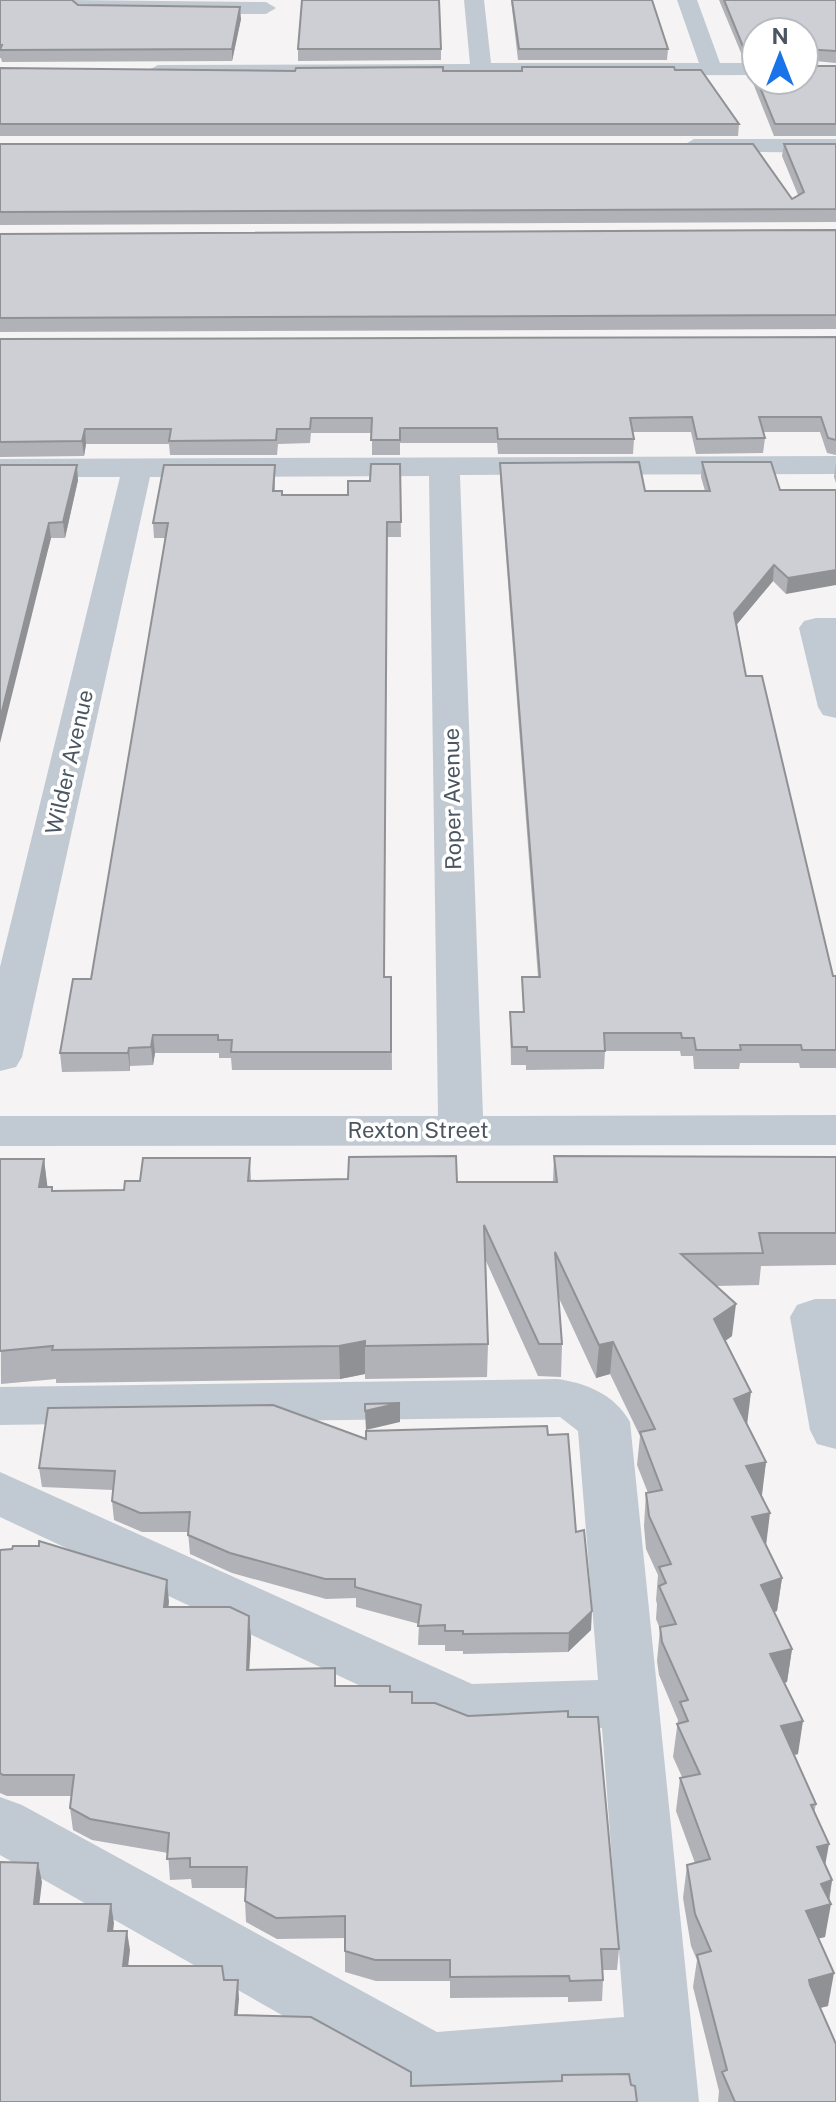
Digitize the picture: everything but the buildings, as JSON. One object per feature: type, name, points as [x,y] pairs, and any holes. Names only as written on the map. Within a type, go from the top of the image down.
[{"type":"street","points":[[82,0],[79,8],[266,11]]},
{"type":"street","points":[[474,0],[481,70]]},
{"type":"street","points":[[687,0],[712,69]]},
{"type":"street","points":[[144,71],[257,63],[481,70],[740,69]]},
{"type":"street","points":[[678,146],[836,146]]},
{"type":"street","points":[[0,468],[836,465]]},
{"type":"street","name":"Roper Avenue","points":[[444,467],[461,1130]]},
{"type":"street","name":"Wilder Avenue","points":[[0,1057],[137,468]]},
{"type":"street","points":[[826,628],[836,707]]},
{"type":"street","name":"Rexton Street","points":[[0,1131],[836,1130]]},
{"type":"street","points":[[836,1317],[815,1317],[836,1430]]},
{"type":"street","points":[[0,1406],[573,1400],[604,1422],[662,2074],[431,2064],[0,1824]]},
{"type":"street","points":[[0,1493],[467,1709],[629,1703]]}]
